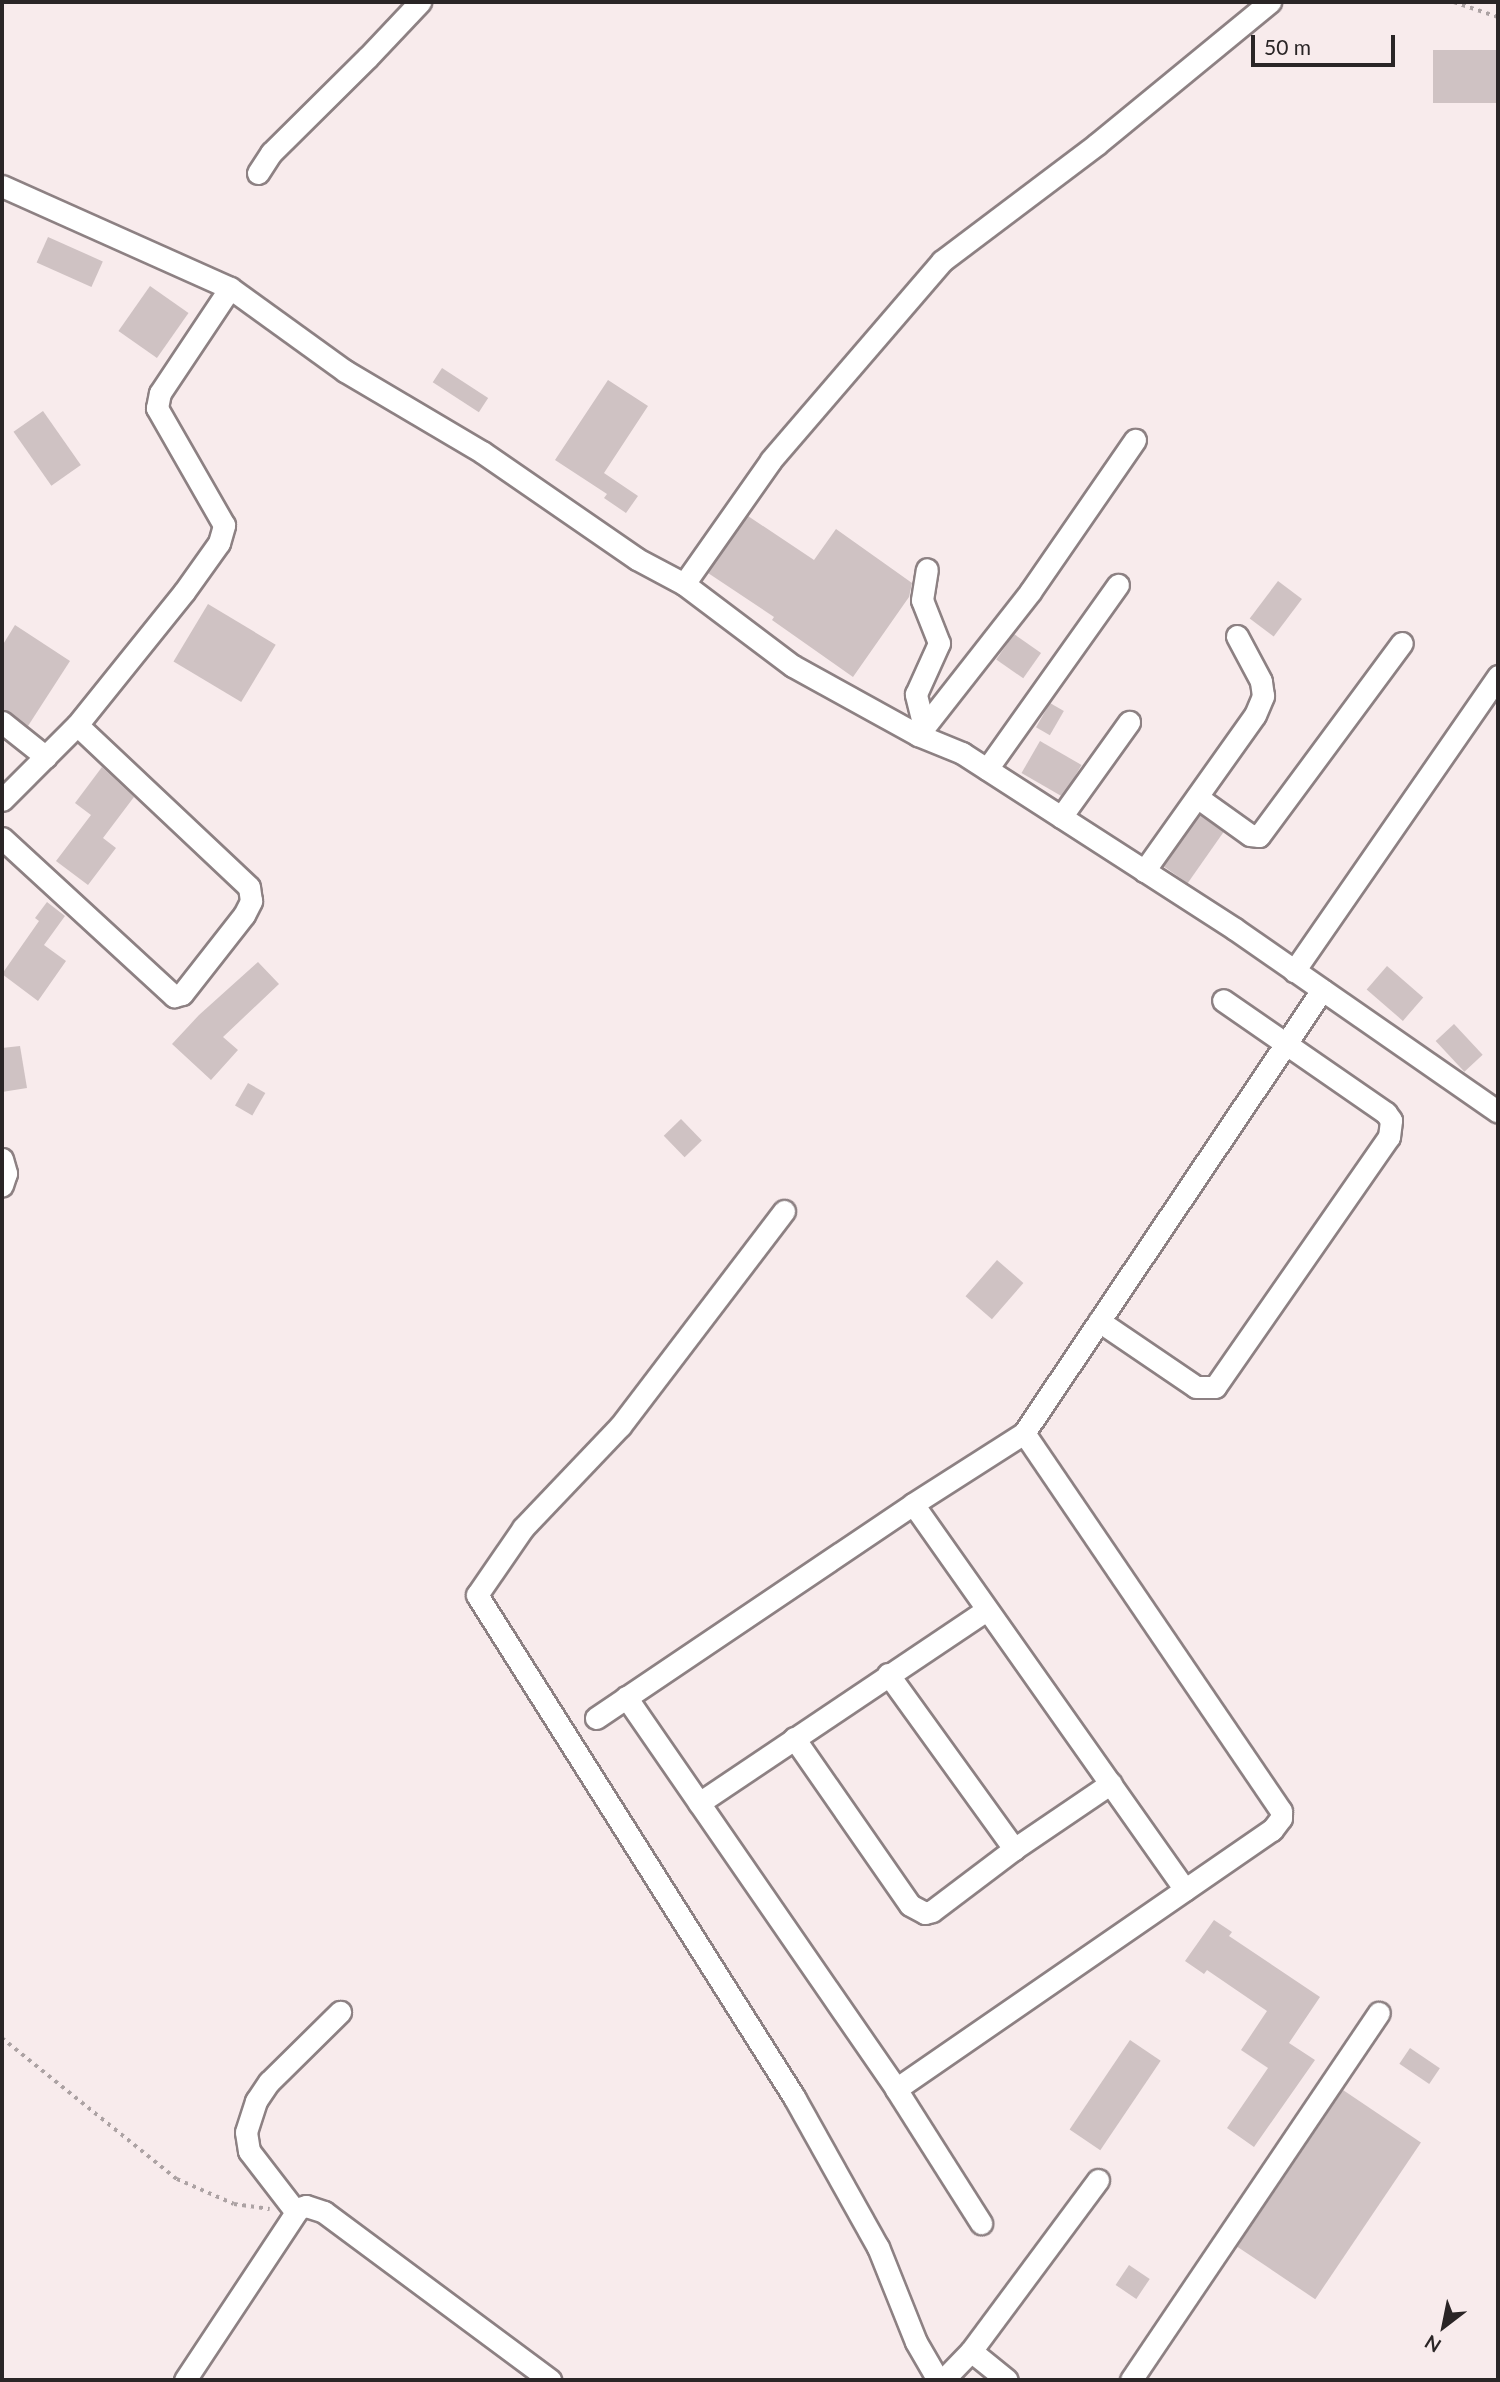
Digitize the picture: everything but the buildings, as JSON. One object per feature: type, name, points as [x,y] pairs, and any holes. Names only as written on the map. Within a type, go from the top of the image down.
[{"type":"street","points":[[258,173],[271,153],[419,2]]},
{"type":"street","points":[[684,584],[771,460],[942,261],[1097,144],[1270,2]]},
{"type":"street","points":[[2,186],[230,288],[345,371],[482,452],[638,559],[684,584],[793,666],[921,731],[987,769],[1294,971],[1498,1112]]},
{"type":"street","points":[[2,800],[77,725],[184,592],[219,543],[224,525],[157,408],[160,393],[230,288]]},
{"type":"street","points":[[921,731],[1030,592],[1135,440]]},
{"type":"street","points":[[921,731],[916,694],[939,643],[922,600],[927,569]]},
{"type":"street","points":[[987,769],[1118,585]]},
{"type":"street","points":[[1144,871],[1255,715],[1263,696],[1261,681],[1237,636]]},
{"type":"street","points":[[1197,797],[1250,835],[1259,836],[1402,643]]},
{"type":"street","points":[[1294,971],[1498,676]]},
{"type":"street","points":[[2,722],[46,757]]},
{"type":"street","points":[[1061,817],[1129,722]]},
{"type":"street","points":[[2,838],[174,996],[182,994],[244,915],[251,901],[248,887],[77,725]]},
{"type":"street","points":[[596,1718],[913,1504],[1024,1433],[1322,990]]},
{"type":"street","points":[[1099,1321],[1196,1387],[1214,1387],[1389,1137],[1391,1120],[1386,1114],[1285,1046],[1223,1000]]},
{"type":"street","points":[[2,1159],[6,1173],[2,1185]]},
{"type":"street","points":[[784,1212],[620,1426],[523,1528],[477,1595],[794,2097],[878,2247],[916,2342],[941,2380],[971,2351],[1098,2179]]},
{"type":"street","points":[[896,2089],[1272,1830],[1281,1818],[1281,1811],[1024,1433]]},
{"type":"street","points":[[913,1504],[1185,1890]]},
{"type":"street","points":[[699,1802],[986,1610]]},
{"type":"street","points":[[888,1674],[1014,1849]]},
{"type":"street","points":[[626,1697],[896,2089],[981,2223]]},
{"type":"street","points":[[794,1738],[910,1905],[917,1911],[932,1911],[1014,1849],[1111,1783]]},
{"type":"street","points":[[296,2212],[249,2151],[246,2132],[256,2101],[269,2082],[340,2012]]},
{"type":"street","points":[[1131,2380],[1379,2013]]},
{"type":"street","points":[[186,2380],[296,2212],[306,2206],[324,2212],[550,2380]]},
{"type":"street","points":[[971,2351],[1007,2380]]},
{"type":"path","points":[[1454,2],[1498,17]]},
{"type":"path","points":[[2,2038],[177,2179],[234,2204],[296,2212]]}]
